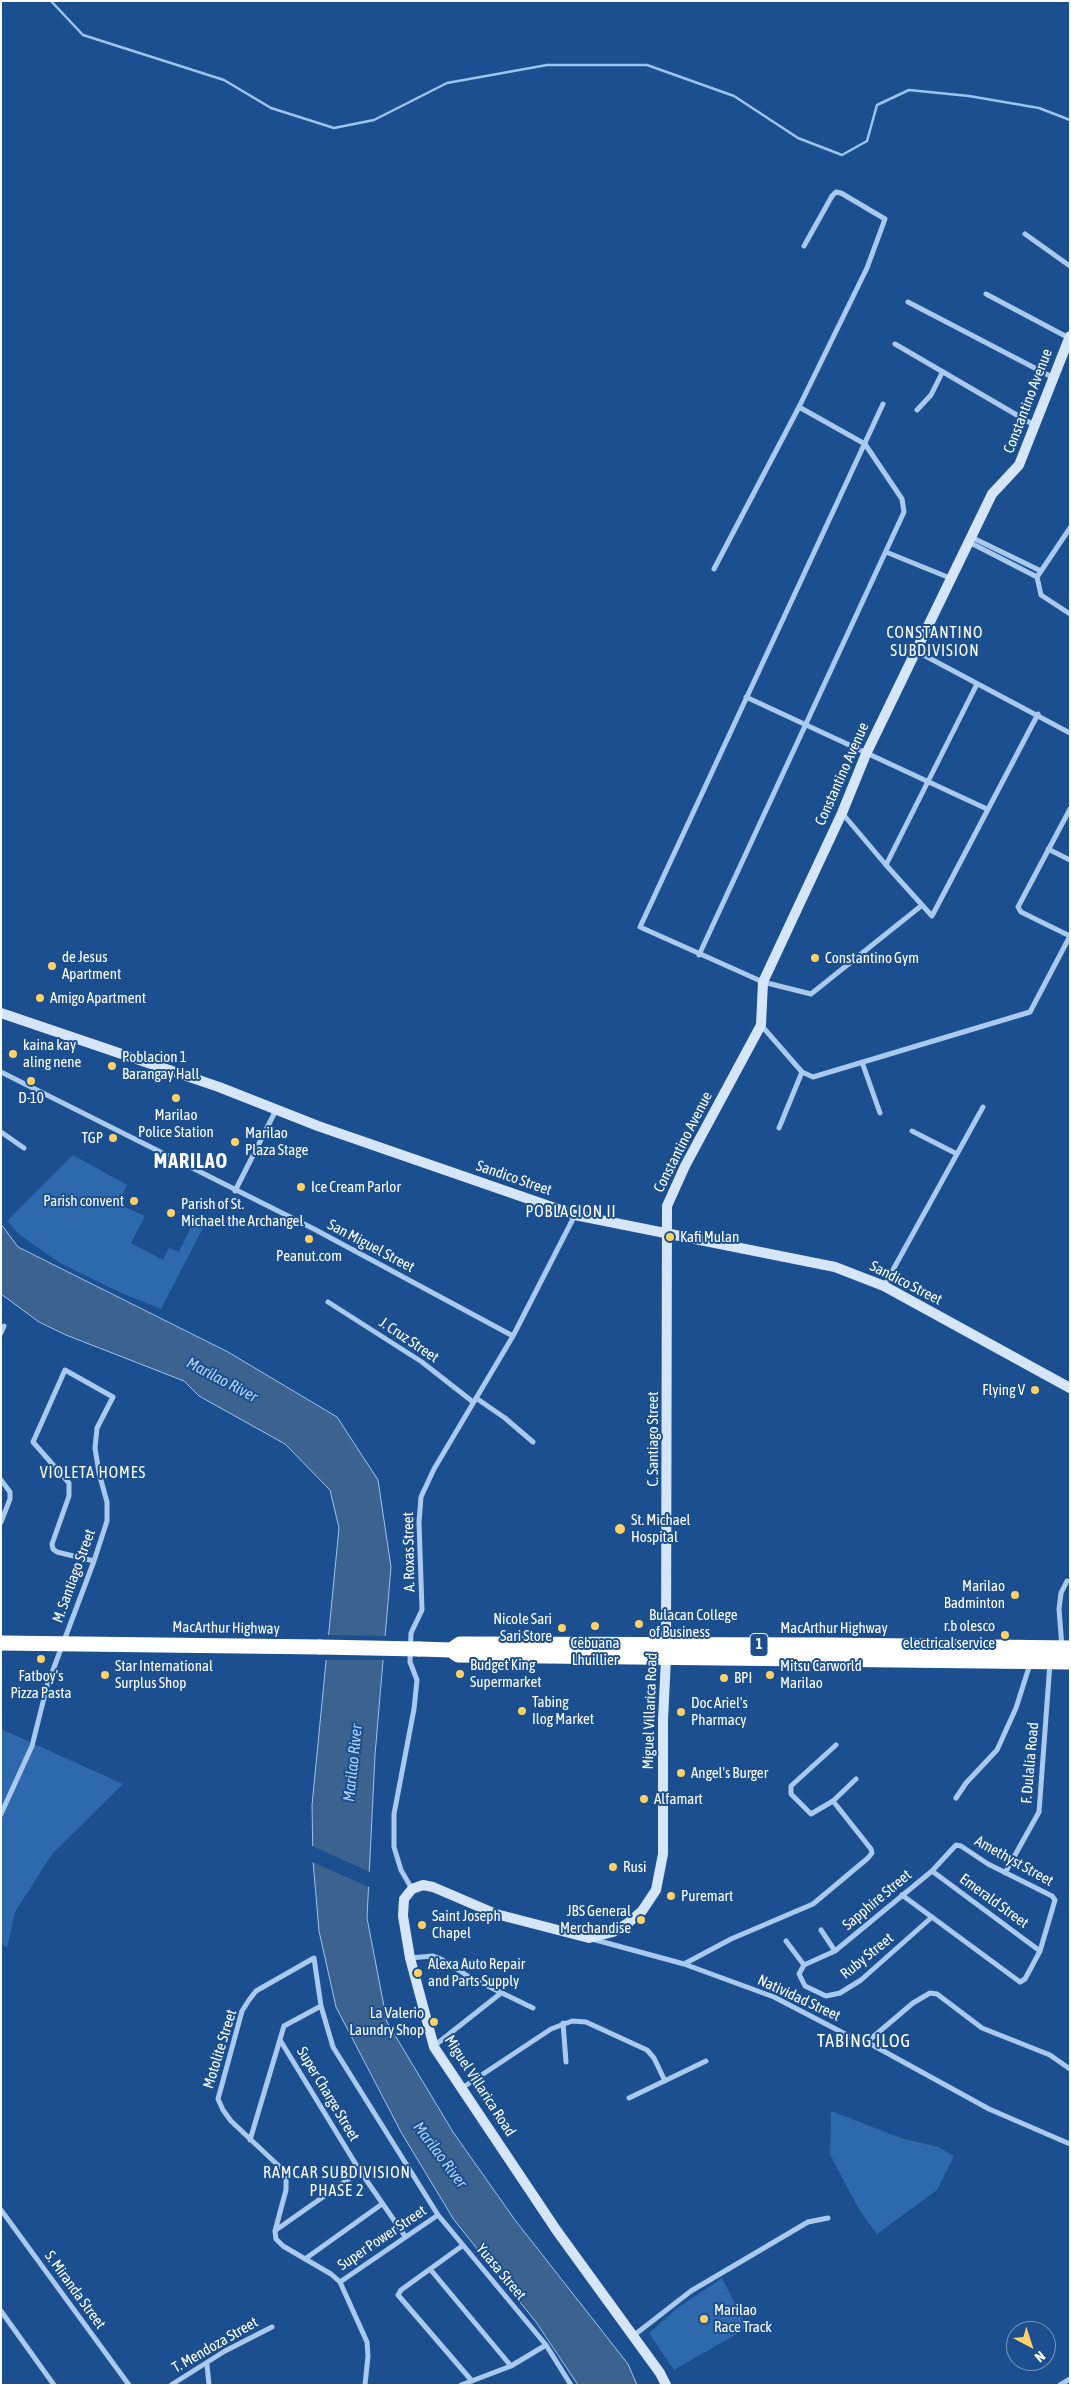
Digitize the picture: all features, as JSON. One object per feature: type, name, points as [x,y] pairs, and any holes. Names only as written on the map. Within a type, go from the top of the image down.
[{"type":"highway","name":"MacArthur Highway","points":[[1,1643],[419,1649],[451,1650],[458,1655],[666,1651],[1058,1651],[1070,1662]]},
{"type":"highway","name":"MacArthur Highway","points":[[666,1651],[1030,1661],[1058,1651]]},
{"type":"main road","name":"Constantino Avenue","points":[[667,1233],[667,1206],[686,1166],[761,1025],[763,982],[842,813],[866,754],[950,578],[992,494],[1019,466],[1069,337]]},
{"type":"main road","name":"Sandico Street","points":[[1,1012],[219,1087],[575,1215],[835,1267],[884,1286],[1070,1388]]},
{"type":"main road","name":"C. Santiago Street","points":[[666,1651],[667,1233]]},
{"type":"main road","name":"Miguel Villarica Road","points":[[666,1651],[663,1720],[663,1854],[659,1882],[652,1898],[628,1923],[613,1932],[589,1938],[496,1914],[433,1886],[423,1885],[412,1889],[404,1898],[403,1916],[410,1958],[434,2046],[557,2231],[666,2385]]},
{"type":"street","points":[[714,569],[799,407],[867,268],[885,219],[842,193],[836,192],[804,246]]},
{"type":"street","points":[[1025,234],[1070,266]]},
{"type":"street","points":[[986,294],[1069,337]]},
{"type":"street","points":[[908,302],[1052,377]]},
{"type":"street","points":[[895,344],[922,358],[928,365],[1035,425]]},
{"type":"street","points":[[917,410],[931,394],[942,373]]},
{"type":"street","points":[[883,404],[640,927],[763,982],[813,994],[921,906]]},
{"type":"street","points":[[699,955],[902,518],[904,505],[864,444],[799,407]]},
{"type":"street","points":[[1070,528],[1037,577],[1041,596],[1070,614]]},
{"type":"street","points":[[970,539],[1041,571]]},
{"type":"street","points":[[970,539],[1037,577]]},
{"type":"street","points":[[886,552],[950,578]]},
{"type":"street","points":[[916,651],[1070,732]]},
{"type":"street","points":[[886,865],[930,781],[977,684]]},
{"type":"street","points":[[746,697],[806,727],[930,781],[987,809]]},
{"type":"street","points":[[842,813],[921,906],[932,916],[1038,714]]},
{"type":"street","points":[[761,1025],[802,1072],[813,1077],[1030,1012],[1070,936],[1021,912],[1018,907],[1070,809]]},
{"type":"street","points":[[1048,849],[1070,860]]},
{"type":"street","points":[[862,1062],[880,1113]]},
{"type":"street","name":"San Miguel Street","points":[[1,1072],[314,1229],[513,1336]]},
{"type":"street","points":[[779,1128],[802,1072]]},
{"type":"street","points":[[884,1286],[983,1107]]},
{"type":"street","points":[[235,1191],[276,1109]]},
{"type":"street","points":[[912,1131],[957,1154]]},
{"type":"street","points":[[1,1132],[24,1148]]},
{"type":"street","name":"A. Roxas Street","points":[[412,1889],[401,1870],[394,1847],[394,1814],[414,1709],[417,1680],[410,1662],[410,1633],[422,1610],[419,1522],[421,1497],[434,1469],[513,1336],[575,1215]]},
{"type":"street","name":"J. Cruz Street","points":[[328,1302],[422,1362],[474,1400],[505,1418],[533,1442]]},
{"type":"street","points":[[1,1333],[4,1326]]},
{"type":"street","name":"M. Santiago Street","points":[[1,1814],[32,1746],[47,1686],[94,1560],[107,1521],[107,1502],[99,1473],[95,1448],[97,1428],[113,1397],[65,1370],[33,1442],[69,1483],[68,1496],[52,1544],[53,1549],[57,1552],[94,1560]]},
{"type":"street","points":[[1,1480],[10,1492],[10,1499],[1,1522]]},
{"type":"street","name":"F. Dulalia Road","points":[[1005,1873],[1038,1812],[1058,1651],[1061,1593],[1067,1581]]},
{"type":"street","points":[[956,1798],[966,1783],[997,1750],[1023,1689],[1030,1661]]},
{"type":"street","points":[[836,1745],[791,1786],[791,1794],[812,1814],[833,1801],[856,1779]]},
{"type":"street","points":[[684,1964],[731,1939],[813,1904],[868,1858],[872,1853],[871,1849],[833,1801]]},
{"type":"street","name":"Amethyst Street","points":[[958,1845],[1005,1873],[1052,1896],[1055,1900],[1040,1951]]},
{"type":"street","name":"Sapphire Street","points":[[804,1965],[835,1951],[932,1871],[954,1846],[958,1845]]},
{"type":"street","name":"Emerald Street","points":[[932,1871],[1040,1951]]},
{"type":"street","points":[[902,1895],[1020,1982],[1025,1979],[1040,1951]]},
{"type":"street","name":"Ruby Street","points":[[804,1965],[799,1974],[805,1986],[826,1996],[840,1993],[861,1980],[932,1917]]},
{"type":"street","points":[[821,1930],[835,1951]]},
{"type":"street","name":"Natividad Street","points":[[589,1938],[684,1964],[774,1997],[851,2037],[867,2042],[989,2109],[1070,2144]]},
{"type":"street","points":[[786,1941],[804,1965]]},
{"type":"street","points":[[410,1958],[434,1956],[471,1978],[532,2008]]},
{"type":"street","name":"Yuasa Street","points":[[314,1958],[321,2006],[333,2047],[438,2215],[546,2345],[571,2385]]},
{"type":"street","name":"Motolite Street","points":[[275,2231],[286,2190],[286,2177],[282,2169],[250,2140],[223,2110],[218,2099],[242,2011],[256,1991],[314,1958]]},
{"type":"street","points":[[867,2042],[913,2003],[930,1992],[937,1994],[982,2028],[1050,2055],[1070,2069]]},
{"type":"street","points":[[434,2046],[501,1993]]},
{"type":"street","points":[[250,2140],[284,2026],[321,2006]]},
{"type":"street","points":[[462,2088],[551,2029],[564,2023],[586,2022],[647,2050],[654,2058],[665,2081]]},
{"type":"street","points":[[564,2023],[566,2062]]},
{"type":"street","name":"Super Charge Street","points":[[280,2040],[360,2171],[405,2236]]},
{"type":"street","points":[[629,2098],[706,2061]]},
{"type":"street","points":[[360,2171],[275,2231],[276,2239],[283,2246],[332,2274],[340,2282],[367,2342],[368,2356],[365,2385]]},
{"type":"street","points":[[305,2259],[382,2204]]},
{"type":"street","name":"S. Miranda Street","points":[[1,2210],[129,2385]]},
{"type":"street","name":"Super Power Street","points":[[340,2282],[438,2215]]},
{"type":"street","points":[[633,2336],[691,2291],[808,2222],[828,2218]]},
{"type":"street","points":[[462,2246],[398,2292],[398,2295],[472,2381]]},
{"type":"street","points":[[430,2269],[511,2366]]},
{"type":"street","points":[[1,2311],[51,2384]]},
{"type":"street","name":"T. Mendoza Street","points":[[171,2385],[225,2351],[272,2327]]},
{"type":"street","points":[[461,2385],[511,2366],[546,2345]]},
{"type":"street","points":[[207,2364],[208,2385]]},
{"type":"street","points":[[1060,2385],[1070,2379]]},
{"type":"shaded area","points":[[73,1155],[127,1185],[118,1204],[145,1216],[131,1243],[163,1260],[169,1248],[179,1252],[196,1217],[206,1222],[161,1309],[119,1292],[60,1263],[20,1235],[7,1221]]},
{"type":"shaded area","points":[[1,1729],[123,1784],[52,1854],[15,1912],[7,1948],[1,1944]]},
{"type":"shaded area","points":[[831,2111],[901,2138],[938,2147],[954,2156],[937,2190],[877,2234],[860,2211],[830,2155]]},
{"type":"shaded area","name":"Marilao Race Track","points":[[722,2278],[747,2328],[674,2370],[649,2333],[676,2309]]},
{"type":"water","name":"Marilao River","points":[[1,1224],[18,1247],[228,1352],[337,1417],[378,1480],[391,1567],[375,1755],[367,1918],[387,2022],[453,2132],[515,2220],[628,2364],[637,2385],[578,2385],[536,2322],[454,2220],[401,2132],[336,2007],[319,1931],[313,1861],[312,1805],[339,1528],[330,1490],[285,1444],[199,1396],[184,1381],[66,1335],[39,1322],[1,1294]]},
{"type":"pier","points":[[325,1635],[388,1636],[386,1660],[322,1660]]},
{"type":"pier","points":[[310,1845],[372,1873],[371,1888],[310,1861]]},
{"type":"waterway","points":[[51,1],[83,35],[224,80],[271,108],[334,128],[374,120],[447,83],[547,65],[647,65],[734,96],[798,138],[842,155],[867,141],[877,105],[909,90],[969,96],[1039,108],[1070,120]]},
{"type":"place","name":"Constantino Gym","points":[[815,958]]},
{"type":"place","name":"de Jesus Apartment","points":[[52,966]]},
{"type":"place","name":"Amigo Apartment","points":[[40,998]]},
{"type":"place","name":"kaina kay aling nene","points":[[13,1054]]},
{"type":"place","name":"Poblacion 1 Barangay Hall","points":[[112,1066]]},
{"type":"place","name":"D-10","points":[[31,1081]]},
{"type":"place","name":"Marilao Police Station","points":[[176,1098]]},
{"type":"place","name":"TGP","points":[[113,1138]]},
{"type":"place","name":"Marilao Plaza Stage","points":[[235,1142]]},
{"type":"place","name":"Ice Cream Parlor","points":[[301,1187]]},
{"type":"place","name":"Parish convent","points":[[134,1201]]},
{"type":"place","name":"Parish of St. Michael the Archangel","points":[[171,1213]]},
{"type":"place","name":"Kafi Mulan","points":[[670,1237]]},
{"type":"place","name":"Peanut.com","points":[[309,1239]]},
{"type":"place","name":"Flying V","points":[[1035,1390]]},
{"type":"place","name":"St. Michael Hospital","points":[[620,1529]]},
{"type":"place","name":"Marilao Badminton","points":[[1015,1595]]},
{"type":"place","name":"Bulacan College of Business","points":[[639,1624]]},
{"type":"place","name":"Cebuana Lhuillier","points":[[595,1626]]},
{"type":"place","name":"Nicole Sari Sari Store","points":[[562,1628]]},
{"type":"place","name":"r.b olesco electrical service","points":[[1005,1635]]},
{"type":"place","name":"Fatboy's Pizza Pasta","points":[[41,1659]]},
{"type":"place","name":"Budget King Supermarket","points":[[460,1674]]},
{"type":"place","name":"Star International Surplus Shop","points":[[105,1675]]},
{"type":"place","name":"Mitsu Carworld Marilao","points":[[770,1675]]},
{"type":"place","name":"BPI","points":[[724,1678]]},
{"type":"place","name":"Tabing Ilog Market","points":[[522,1711]]},
{"type":"place","name":"Doc Ariel's Pharmacy","points":[[681,1712]]},
{"type":"place","name":"Angel's Burger","points":[[681,1773]]},
{"type":"place","name":"Alfamart","points":[[644,1799]]},
{"type":"place","name":"Rusi","points":[[613,1867]]},
{"type":"place","name":"Puremart","points":[[671,1896]]},
{"type":"place","name":"JBS General Merchandise","points":[[641,1920]]},
{"type":"place","name":"Saint Joseph Chapel","points":[[422,1925]]},
{"type":"place","name":"Alexa Auto Repair and Parts Supply","points":[[418,1973]]},
{"type":"place","name":"La Valerio Laundry Shop","points":[[434,2022]]},
{"type":"place","name":"Marilao Race Track","points":[[704,2319]]},
{"type":"district","name":"CONSTANTINO SUBDIVISION","points":[[935,642]]},
{"type":"district","name":"MARILAO","points":[[191,1162]]},
{"type":"district","name":"POBLACION II","points":[[571,1212]]},
{"type":"district","name":"VIOLETA HOMES","points":[[93,1473]]},
{"type":"district","name":"TABING ILOG","points":[[864,2041]]},
{"type":"district","name":"RAMCAR SUBDIVISION PHASE 2","points":[[337,2182]]}]
